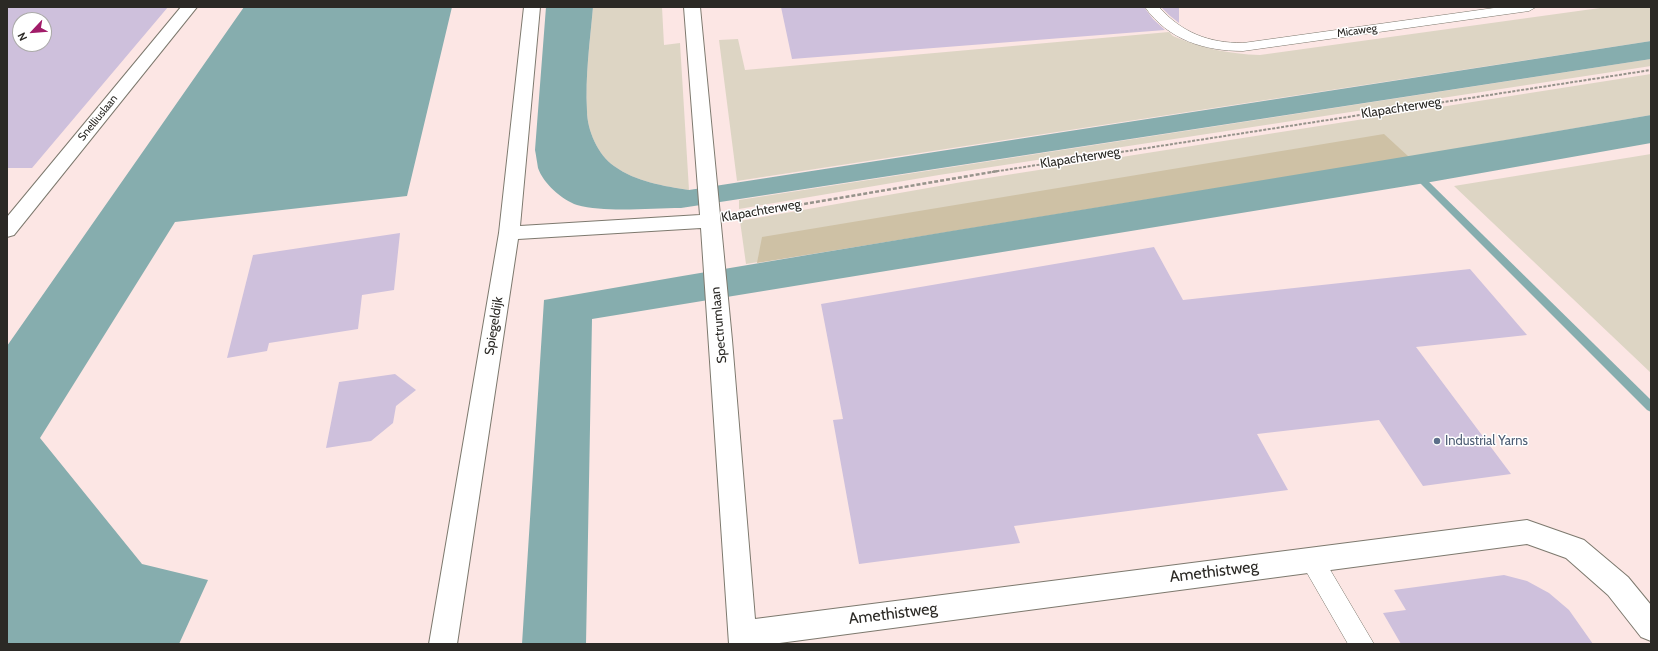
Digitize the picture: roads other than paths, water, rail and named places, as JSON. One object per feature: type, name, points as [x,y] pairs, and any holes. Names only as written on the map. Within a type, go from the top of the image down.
[{"type":"street","name":"Snelliuslaan","points":[[7,230],[189,7]]},
{"type":"street","name":"Spiegeldijk","points":[[443,644],[508,233],[532,7]]},
{"type":"street","name":"Spectrumlaan","points":[[692,7],[721,340],[743,639]]},
{"type":"street","name":"Klapachterweg","points":[[508,233],[692,223],[711,220]]},
{"type":"street","name":"Amethistweg","points":[[743,639],[1311,559],[1528,532],[1575,549],[1618,586],[1651,627]]},
{"type":"lane","name":"Micaweg","points":[[1152,7],[1162,20],[1186,36],[1224,48],[1243,47],[1529,7]]},
{"type":"lane","points":[[1311,559],[1362,644]]},
{"type":"water","points":[[244,7],[452,7],[407,196],[175,222],[40,438],[142,564],[208,580],[179,644],[7,644],[7,346]]},
{"type":"water","points":[[546,7],[593,7],[587,72],[587,111],[591,134],[598,149],[614,166],[631,176],[670,187],[689,190],[1651,41],[1651,59],[681,208],[628,210],[601,209],[571,203],[559,195],[549,185],[540,174],[538,168],[535,150]]},
{"type":"water","points":[[1651,115],[1651,143],[1425,183],[592,319],[586,644],[522,644],[544,300]]},
{"type":"waterway","points":[[1425,183],[1651,407]]},
{"type":"place","name":"Industrial Yarns","points":[[1437,441]]}]
